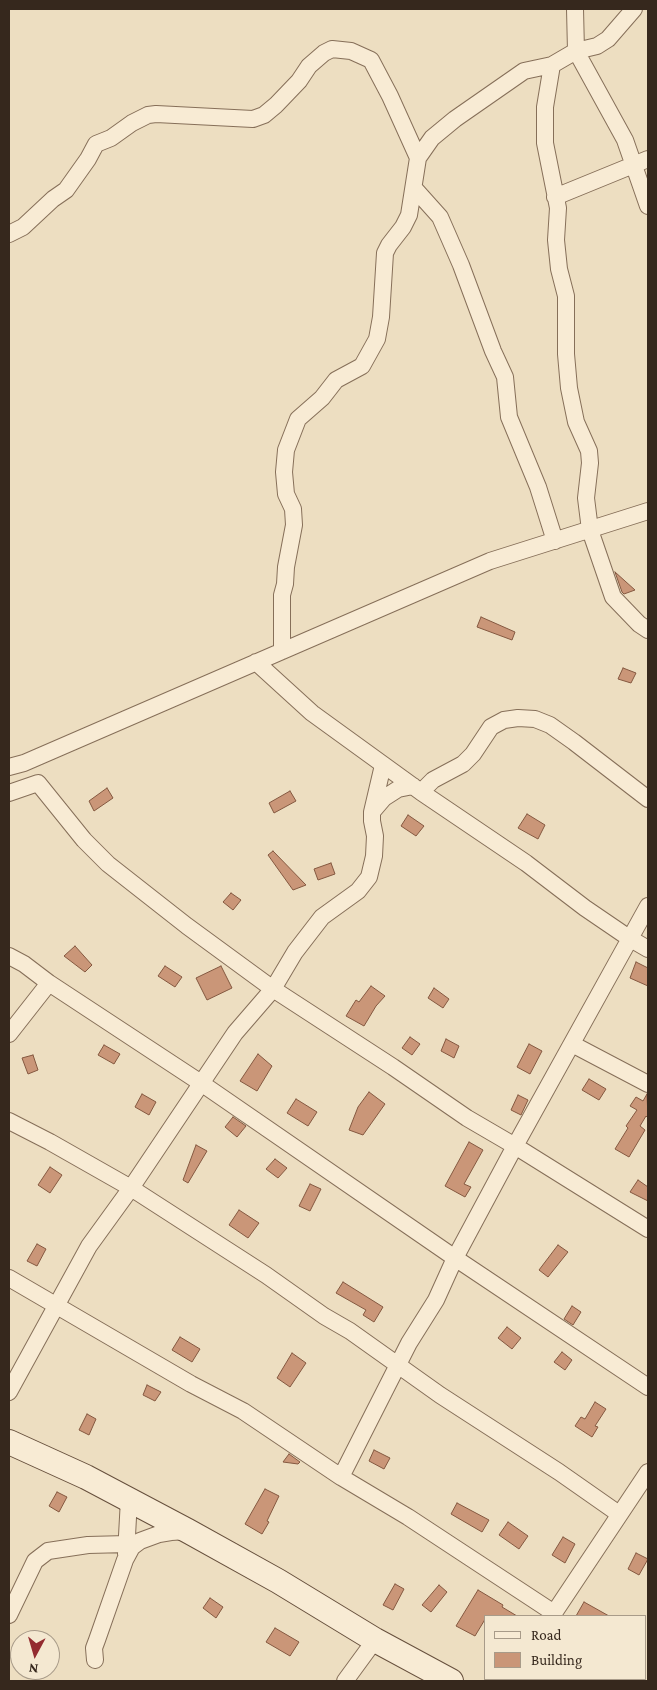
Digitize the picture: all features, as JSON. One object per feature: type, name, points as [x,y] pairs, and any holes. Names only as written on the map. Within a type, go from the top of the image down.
[{"type":"main road","points":[[9,1442],[86,1477],[188,1531],[278,1581],[374,1640],[451,1681]]},
{"type":"street","points":[[575,9],[576,50],[625,140],[641,162],[648,206]]},
{"type":"street","points":[[282,651],[282,595],[294,525],[293,509],[286,494],[284,472],[286,450],[298,419],[322,398],[336,380],[362,366],[377,340],[381,318],[385,253],[388,245],[403,227],[409,215],[418,158],[432,138],[455,119],[524,71],[552,65],[576,50],[597,46],[608,39],[634,9]]},
{"type":"street","points":[[9,234],[23,227],[53,198],[66,190],[96,144],[111,138],[132,123],[156,114],[248,119],[264,115],[299,81],[309,66],[324,53],[332,49],[350,51],[371,60],[390,96],[418,158]]},
{"type":"street","points":[[552,65],[544,107],[545,143],[558,208],[556,240],[559,269],[566,296],[566,354],[569,388],[576,422],[589,451],[590,463],[586,498],[590,530],[613,597],[639,624],[648,630]]},
{"type":"street","points":[[555,197],[641,162]]},
{"type":"street","points":[[414,188],[440,217],[461,265],[493,351],[505,377],[509,417],[538,487],[555,541]]},
{"type":"street","points":[[648,511],[490,561],[16,765],[38,783],[84,840],[108,864],[187,926],[273,989],[393,1066],[466,1118],[515,1146],[648,1229]]},
{"type":"street","points":[[256,662],[312,713],[417,789],[518,857],[584,908],[648,949]]},
{"type":"street","points":[[372,812],[384,798],[398,789],[417,789],[463,764],[473,754],[490,727],[504,720],[518,718],[535,719],[550,726],[574,742],[648,799]]},
{"type":"street","points":[[9,1392],[90,1246],[235,1033],[273,989],[295,952],[322,917],[358,891],[369,877],[374,856],[375,836],[372,812],[383,764]]},
{"type":"street","points":[[9,793],[38,783]]},
{"type":"street","points":[[341,1477],[398,1365],[436,1300],[515,1146],[648,906]]},
{"type":"street","points":[[9,956],[24,964],[49,983],[201,1083],[648,1387]]},
{"type":"street","points":[[9,1034],[49,983]]},
{"type":"street","points":[[572,1044],[648,1084]]},
{"type":"street","points":[[9,1121],[131,1188],[266,1275],[440,1395],[559,1472],[619,1514]]},
{"type":"street","points":[[9,1278],[191,1384],[243,1411],[341,1477],[408,1517],[553,1615],[648,1472]]},
{"type":"street","points":[[95,1660],[94,1648],[126,1552],[129,1500]]},
{"type":"street","points":[[126,1552],[140,1541],[171,1532],[188,1531]]},
{"type":"street","points":[[9,1615],[35,1561],[48,1551],[88,1545],[126,1552]]},
{"type":"street","points":[[344,1681],[374,1640]]},
{"type":"building","points":[[615,572],[635,590],[624,594]]},
{"type":"building","points":[[481,617],[515,632],[512,640],[477,627]]},
{"type":"building","points":[[623,668],[636,673],[631,683],[618,679]]},
{"type":"building","points":[[107,788],[113,798],[94,811],[89,801]]},
{"type":"building","points":[[290,791],[296,801],[274,813],[269,803]]},
{"type":"building","points":[[527,814],[545,825],[538,839],[518,828]]},
{"type":"building","points":[[408,815],[424,826],[416,836],[401,826]]},
{"type":"building","points":[[273,851],[306,885],[293,890],[268,855]]},
{"type":"building","points":[[331,863],[335,874],[318,880],[314,869]]},
{"type":"building","points":[[231,893],[241,900],[233,910],[223,902]]},
{"type":"building","points":[[75,946],[92,965],[85,972],[64,956]]},
{"type":"building","points":[[636,962],[648,968],[648,986],[630,978]]},
{"type":"building","points":[[165,966],[182,977],[175,987],[158,976]]},
{"type":"building","points":[[221,966],[232,988],[207,1000],[196,978]]},
{"type":"building","points":[[371,986],[385,996],[376,1006],[364,1026],[346,1016],[356,1000],[359,1002]]},
{"type":"building","points":[[434,988],[449,999],[443,1008],[428,998]]},
{"type":"building","points":[[410,1037],[420,1044],[412,1055],[402,1048]]},
{"type":"building","points":[[446,1039],[459,1046],[454,1058],[441,1051]]},
{"type":"building","points":[[529,1044],[542,1051],[530,1074],[517,1067]]},
{"type":"building","points":[[104,1045],[120,1054],[114,1064],[98,1055]]},
{"type":"building","points":[[258,1054],[272,1066],[257,1091],[240,1081]]},
{"type":"building","points":[[33,1055],[38,1070],[28,1074],[22,1058]]},
{"type":"building","points":[[589,1079],[606,1089],[599,1100],[582,1090]]},
{"type":"building","points":[[369,1092],[385,1104],[363,1135],[349,1130],[358,1107]]},
{"type":"building","points":[[142,1094],[156,1102],[149,1115],[135,1107]]},
{"type":"building","points":[[647,1094],[648,1118],[646,1116],[640,1126],[645,1130],[629,1157],[615,1149],[628,1128],[626,1126],[637,1110],[630,1106],[636,1097],[643,1101]]},
{"type":"building","points":[[518,1095],[528,1100],[521,1115],[511,1110]]},
{"type":"building","points":[[296,1099],[317,1112],[308,1126],[287,1113]]},
{"type":"building","points":[[233,1117],[246,1126],[237,1137],[225,1127]]},
{"type":"building","points":[[469,1142],[483,1150],[464,1184],[471,1187],[465,1197],[445,1186]]},
{"type":"building","points":[[196,1145],[207,1151],[188,1183],[183,1180]]},
{"type":"building","points":[[275,1159],[287,1168],[278,1178],[266,1169]]},
{"type":"building","points":[[50,1167],[62,1175],[50,1193],[38,1185]]},
{"type":"building","points":[[638,1180],[648,1187],[648,1201],[630,1192]]},
{"type":"building","points":[[310,1184],[321,1189],[310,1211],[299,1206]]},
{"type":"building","points":[[239,1210],[259,1223],[248,1238],[229,1225]]},
{"type":"building","points":[[37,1244],[46,1249],[37,1266],[27,1261]]},
{"type":"building","points":[[558,1245],[568,1252],[548,1277],[539,1270]]},
{"type":"building","points":[[343,1282],[383,1307],[374,1322],[363,1315],[366,1310],[336,1293]]},
{"type":"building","points":[[572,1306],[581,1312],[573,1325],[564,1319]]},
{"type":"building","points":[[507,1327],[521,1338],[512,1349],[498,1338]]},
{"type":"building","points":[[180,1337],[200,1349],[192,1362],[172,1350]]},
{"type":"building","points":[[562,1352],[572,1360],[565,1370],[554,1362]]},
{"type":"building","points":[[292,1353],[306,1363],[290,1387],[277,1378]]},
{"type":"building","points":[[147,1385],[161,1392],[155,1401],[143,1395]]},
{"type":"building","points":[[595,1402],[606,1409],[595,1426],[598,1427],[592,1437],[575,1426],[581,1417],[585,1419]]},
{"type":"building","points":[[87,1414],[96,1419],[89,1435],[79,1430]]},
{"type":"building","points":[[374,1450],[390,1458],[384,1469],[369,1461]]},
{"type":"building","points":[[289,1454],[300,1462],[298,1464],[283,1462]]},
{"type":"building","points":[[265,1489],[279,1496],[262,1534],[245,1524]]},
{"type":"building","points":[[57,1492],[67,1497],[59,1512],[49,1506]]},
{"type":"building","points":[[457,1503],[489,1520],[482,1532],[451,1514]]},
{"type":"building","points":[[508,1522],[528,1536],[519,1549],[499,1535]]},
{"type":"building","points":[[563,1537],[575,1544],[565,1563],[552,1555]]},
{"type":"building","points":[[636,1553],[648,1559],[639,1575],[628,1569]]},
{"type":"building","points":[[395,1584],[404,1589],[393,1610],[383,1605]]},
{"type":"building","points":[[439,1585],[447,1592],[431,1612],[422,1605]]},
{"type":"building","points":[[478,1590],[515,1615],[484,1615],[484,1621],[475,1636],[456,1626]]},
{"type":"building","points":[[210,1598],[223,1607],[216,1618],[203,1608]]},
{"type":"building","points":[[584,1602],[607,1615],[577,1615]]},
{"type":"building","points":[[275,1628],[299,1642],[290,1656],[266,1642]]}]
